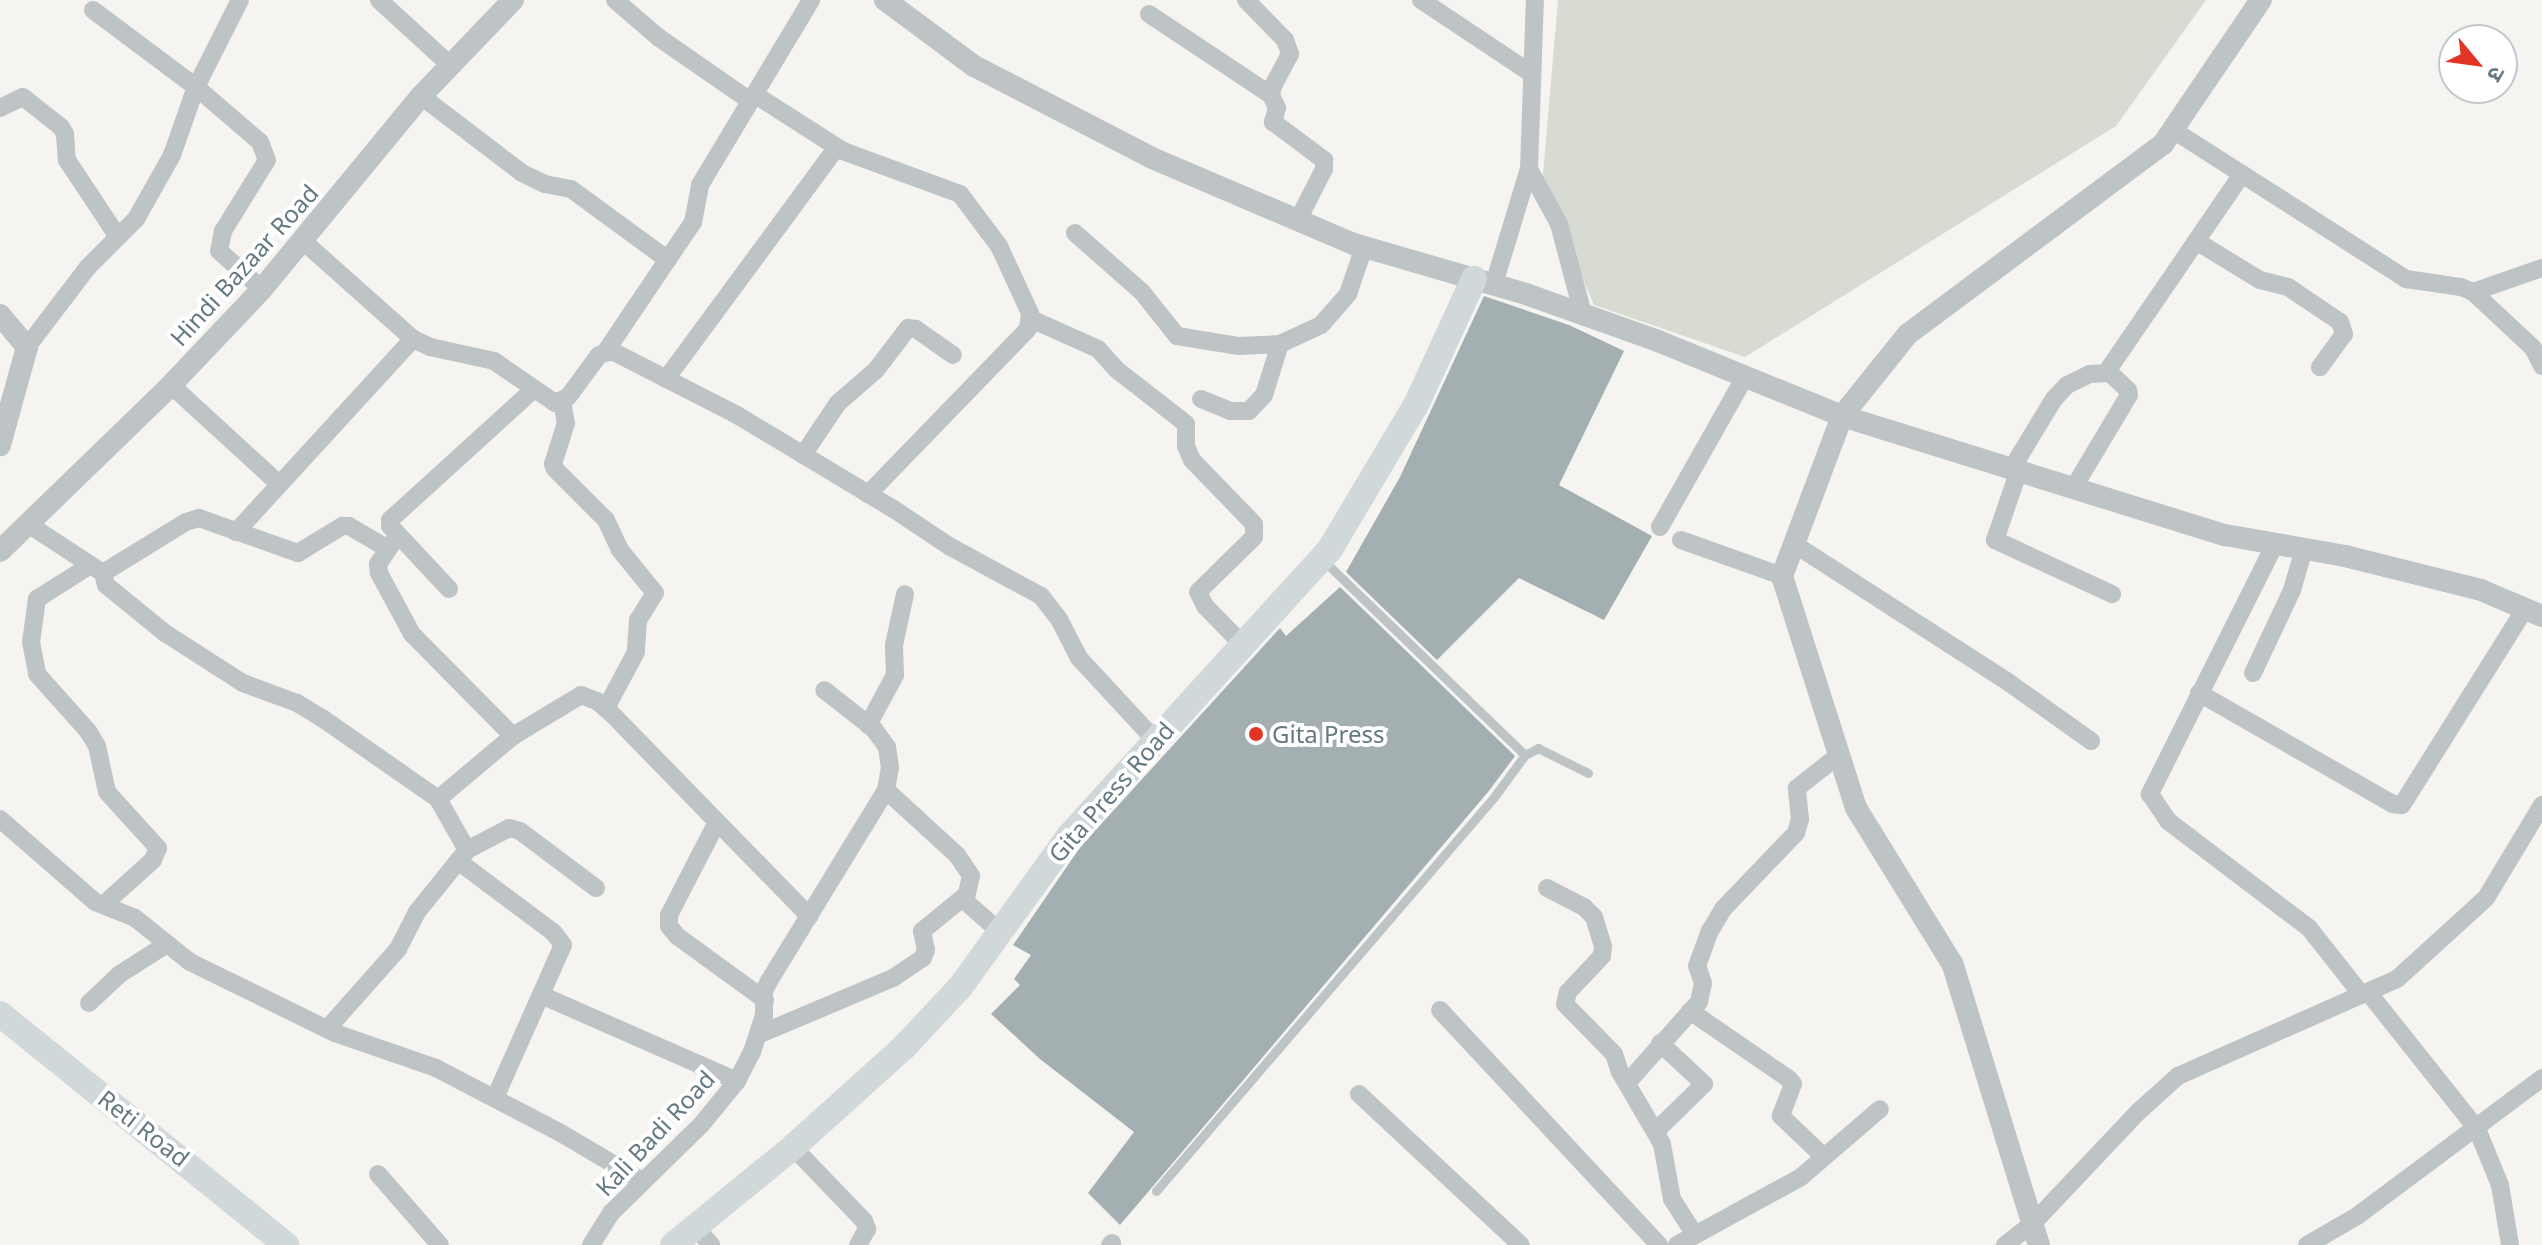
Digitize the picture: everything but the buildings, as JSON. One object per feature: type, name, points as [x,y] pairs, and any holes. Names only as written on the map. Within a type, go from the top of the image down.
[{"type":"main road","name":"Gita Press Road","points":[[673,1245],[703,1236],[793,1147],[904,1047],[961,986],[1069,836],[1321,558],[1354,514],[1484,281]]},
{"type":"main road","name":"Reti Road","points":[[0,1014],[286,1245]]},
{"type":"street","points":[[0,445],[27,347],[88,267],[136,219],[172,155],[196,87],[240,0]]},
{"type":"street","points":[[379,0],[451,66]]},
{"type":"street","name":"Hindi Bazaar Road","points":[[0,551],[171,385],[262,289],[421,96],[513,0]]},
{"type":"street","points":[[615,0],[658,37],[837,147],[960,194],[999,246],[1031,319],[1028,329],[868,494]]},
{"type":"street","points":[[303,241],[413,339],[430,347],[494,361],[555,403],[562,401],[606,351],[693,222],[700,185],[811,0]]},
{"type":"street","points":[[885,0],[974,66],[1152,158],[1364,247],[1484,281],[1583,314],[1842,416],[2225,535],[2304,549],[2481,590],[2534,613],[2402,805],[2393,804],[2199,693]]},
{"type":"street","points":[[1246,0],[1289,47],[1290,54],[1271,95]]},
{"type":"street","points":[[1421,0],[1532,74]]},
{"type":"street","points":[[1484,281],[1529,169],[1535,0]]},
{"type":"street","points":[[2036,1234],[1953,965],[1856,808],[1782,576],[1842,416],[1908,334],[2163,144],[2261,0]]},
{"type":"street","points":[[93,10],[196,87],[260,142],[267,160],[219,240],[219,251],[262,289]]},
{"type":"street","points":[[1149,14],[1271,95],[1277,101],[1273,122],[1321,157],[1325,165],[1298,220]]},
{"type":"street","points":[[421,96],[522,173],[545,184],[571,189],[668,260]]},
{"type":"street","points":[[0,108],[23,97],[61,127],[65,134],[67,160],[118,237]]},
{"type":"street","points":[[2173,130],[2406,279],[2461,287],[2473,292],[2533,348],[2542,366]]},
{"type":"street","points":[[666,379],[837,147]]},
{"type":"street","points":[[1529,169],[1559,224],[1583,314]]},
{"type":"street","points":[[2110,373],[2113,362],[2242,174]]},
{"type":"street","points":[[1075,233],[1142,292],[1177,336],[1239,346],[1280,344],[1321,325],[1348,294],[1364,247]]},
{"type":"street","points":[[2196,241],[2260,280],[2288,287],[2340,322],[2344,334],[2320,367]]},
{"type":"street","points":[[2473,292],[2542,268]]},
{"type":"street","points":[[0,315],[27,347]]},
{"type":"street","points":[[1031,319],[1098,349],[1117,370],[1186,424],[1186,446],[1192,460],[1254,524],[1254,537],[1198,592],[1205,606],[1243,645]]},
{"type":"street","points":[[803,455],[838,403],[876,370],[908,328],[916,329],[953,355]]},
{"type":"street","points":[[236,532],[413,339]]},
{"type":"street","points":[[1201,399],[1230,411],[1249,411],[1264,395],[1280,344]]},
{"type":"street","points":[[606,351],[666,379],[803,455],[949,546],[1041,596],[1059,619],[1079,658],[1155,740]]},
{"type":"street","points":[[2074,487],[2129,395],[2128,390],[2110,373],[2090,374],[2067,385],[2054,399],[2016,469],[1995,540],[2112,594]]},
{"type":"street","points":[[1660,527],[1745,377]]},
{"type":"street","points":[[171,385],[279,484]]},
{"type":"street","points":[[513,736],[412,634],[379,573],[378,564],[393,542],[390,526],[394,514],[533,390]]},
{"type":"street","points":[[562,401],[566,423],[553,464],[555,469],[606,520],[620,550],[655,593],[638,620],[636,652],[606,708]]},
{"type":"street","points":[[103,905],[153,860],[158,848],[107,792],[93,740],[37,674],[31,642],[37,599],[199,518],[298,553],[342,526],[349,526],[393,542],[449,589]]},
{"type":"street","points":[[28,524],[96,570],[106,585],[165,633],[243,683],[297,703],[322,718],[438,799],[463,856],[561,939],[563,945],[495,1098]]},
{"type":"street","points":[[1681,540],[1782,576]]},
{"type":"street","points":[[1794,544],[2008,682],[2091,741]]},
{"type":"street","points":[[2275,544],[2151,787],[2154,802],[2168,821],[2309,928],[2477,1129],[2500,1185],[2510,1245]]},
{"type":"street","points":[[2253,673],[2292,590],[2304,549]]},
{"type":"street","points":[[868,725],[895,675],[894,645],[905,594]]},
{"type":"street","points":[[824,690],[868,725],[887,747],[890,768],[886,790],[957,855],[971,876],[965,896],[968,906],[999,931]]},
{"type":"street","points":[[438,799],[513,736],[581,695],[606,708],[809,916]]},
{"type":"street","points":[[1627,1083],[1690,1011],[1702,992],[1697,966],[1716,919],[1796,833],[1800,819],[1795,792],[1801,782],[1839,755]]},
{"type":"street","name":"Kali Badi Road","points":[[591,1245],[611,1213],[701,1125],[737,1081],[755,1044],[769,981],[886,790]]},
{"type":"street","points":[[2005,1245],[2036,1234],[2138,1112],[2178,1076],[2397,979],[2465,921],[2501,877],[2542,805]]},
{"type":"street","points":[[0,819],[39,856],[103,905],[135,918],[190,962],[327,1029],[436,1068],[642,1181]]},
{"type":"street","points":[[717,822],[669,915],[669,926],[677,936],[765,1000]]},
{"type":"street","points":[[327,1029],[398,949],[417,912],[463,856],[509,828],[520,831],[596,888]]},
{"type":"street","points":[[1547,888],[1584,907],[1594,917],[1602,956],[1568,992],[1565,1004],[1610,1047],[1656,1131],[1668,1164],[1672,1199],[1695,1235]]},
{"type":"street","points":[[755,1044],[893,978],[923,958],[926,950],[922,931],[965,896]]},
{"type":"street","points":[[89,1003],[120,974],[167,944]]},
{"type":"street","points":[[541,995],[737,1081]]},
{"type":"street","points":[[1440,1010],[1659,1245]]},
{"type":"street","points":[[1690,1011],[1789,1079],[1793,1084],[1781,1116],[1824,1157]]},
{"type":"street","points":[[1656,1131],[1704,1084],[1660,1043]]},
{"type":"street","points":[[2307,1245],[2357,1216],[2542,1078]]},
{"type":"street","points":[[1359,1094],[1521,1245]]},
{"type":"street","points":[[1677,1245],[1790,1183],[1880,1109]]},
{"type":"street","points":[[793,1147],[864,1221],[867,1229],[858,1245]]},
{"type":"street","points":[[378,1174],[440,1245]]},
{"type":"lane","points":[[1321,558],[1525,755]]},
{"type":"lane","points":[[1156,1191],[1494,797],[1525,755],[1538,748],[1588,773]]},
{"type":"shaded area","points":[[1558,0],[2206,0],[2116,126],[1745,357],[1594,305],[1542,186]]},
{"type":"place","name":"Gita Press","points":[[1256,734]]}]
